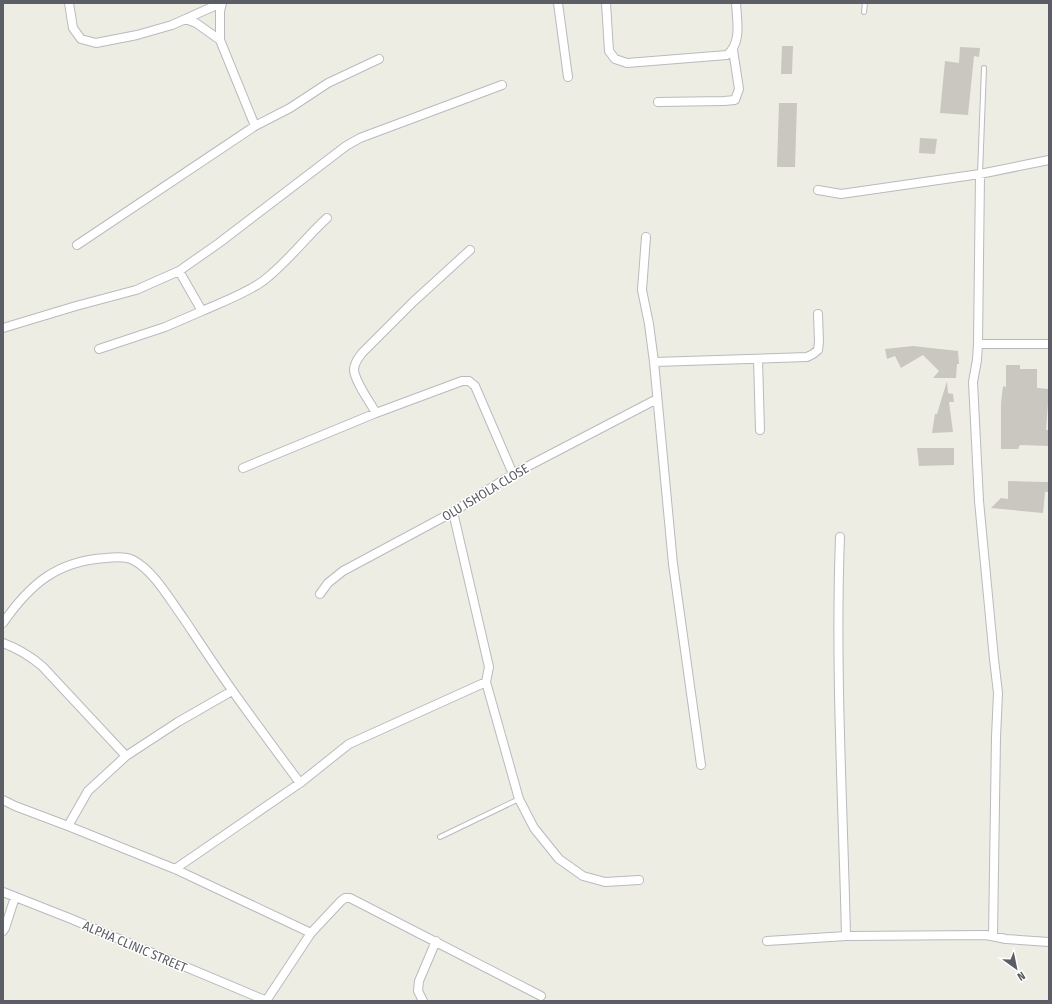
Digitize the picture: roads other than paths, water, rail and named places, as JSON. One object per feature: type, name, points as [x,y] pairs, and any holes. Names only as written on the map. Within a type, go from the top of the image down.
[{"type":"street","points":[[69,3],[72,28],[81,39],[96,44],[137,35],[172,25],[222,3]]},
{"type":"street","points":[[222,3],[220,11],[220,40],[255,126]]},
{"type":"street","points":[[558,3],[568,77]]},
{"type":"street","points":[[606,3],[609,51],[614,59],[627,63],[727,55],[733,50],[738,37],[736,3]]},
{"type":"street","points":[[186,18],[196,23],[220,40]]},
{"type":"street","points":[[658,102],[734,100],[739,89],[733,50]]},
{"type":"street","points":[[77,245],[255,126],[290,108],[328,83],[379,59]]},
{"type":"street","points":[[3,328],[136,290],[179,271],[219,243],[346,146],[360,138],[502,85]]},
{"type":"street","points":[[818,190],[842,194],[980,174],[1049,160]]},
{"type":"street","points":[[980,174],[978,344],[973,382],[979,501],[998,693],[993,936]]},
{"type":"street","points":[[99,349],[165,327],[246,291],[276,270],[326,218]]},
{"type":"street","points":[[646,237],[642,290],[649,324],[654,362],[673,564],[701,765]]},
{"type":"street","points":[[376,413],[356,378],[354,369],[357,360],[362,353],[413,302],[470,250]]},
{"type":"street","points":[[179,271],[202,311]]},
{"type":"street","points":[[654,362],[807,357],[818,350],[818,314]]},
{"type":"street","points":[[978,344],[1049,344]]},
{"type":"street","points":[[758,359],[760,430]]},
{"type":"street","points":[[243,468],[376,413],[462,381],[469,381],[475,386],[513,474]]},
{"type":"street","name":"OLU ISHOLA CLOSE","points":[[320,594],[328,583],[343,571],[453,512],[513,474],[657,399]]},
{"type":"street","points":[[453,512],[489,667],[486,682],[519,799],[534,828],[559,859],[583,876],[605,882],[639,880]]},
{"type":"street","points":[[840,537],[839,642],[846,936]]},
{"type":"street","points":[[3,623],[30,589],[43,578],[57,570],[83,561],[99,558],[118,557],[131,559],[140,564],[160,585],[232,691],[300,783]]},
{"type":"street","points":[[3,643],[18,648],[42,666],[126,756]]},
{"type":"street","points":[[175,870],[300,783],[349,744],[486,682]]},
{"type":"street","points":[[68,826],[88,791],[126,756],[178,722],[232,691]]},
{"type":"street","points":[[3,800],[175,870],[311,933]]},
{"type":"street","name":"ALPHA CLINIC STREET","points":[[3,892],[267,1001]]},
{"type":"street","points":[[3,930],[15,897]]},
{"type":"street","points":[[267,1001],[311,933],[345,898],[350,898],[541,996]]},
{"type":"street","points":[[767,941],[846,936],[993,936],[1006,939],[1049,942]]},
{"type":"street","points":[[423,1001],[418,991],[418,981],[436,941]]},
{"type":"lane","points":[[864,12],[865,3]]},
{"type":"lane","points":[[980,174],[984,68]]},
{"type":"lane","points":[[440,837],[519,799]]}]
